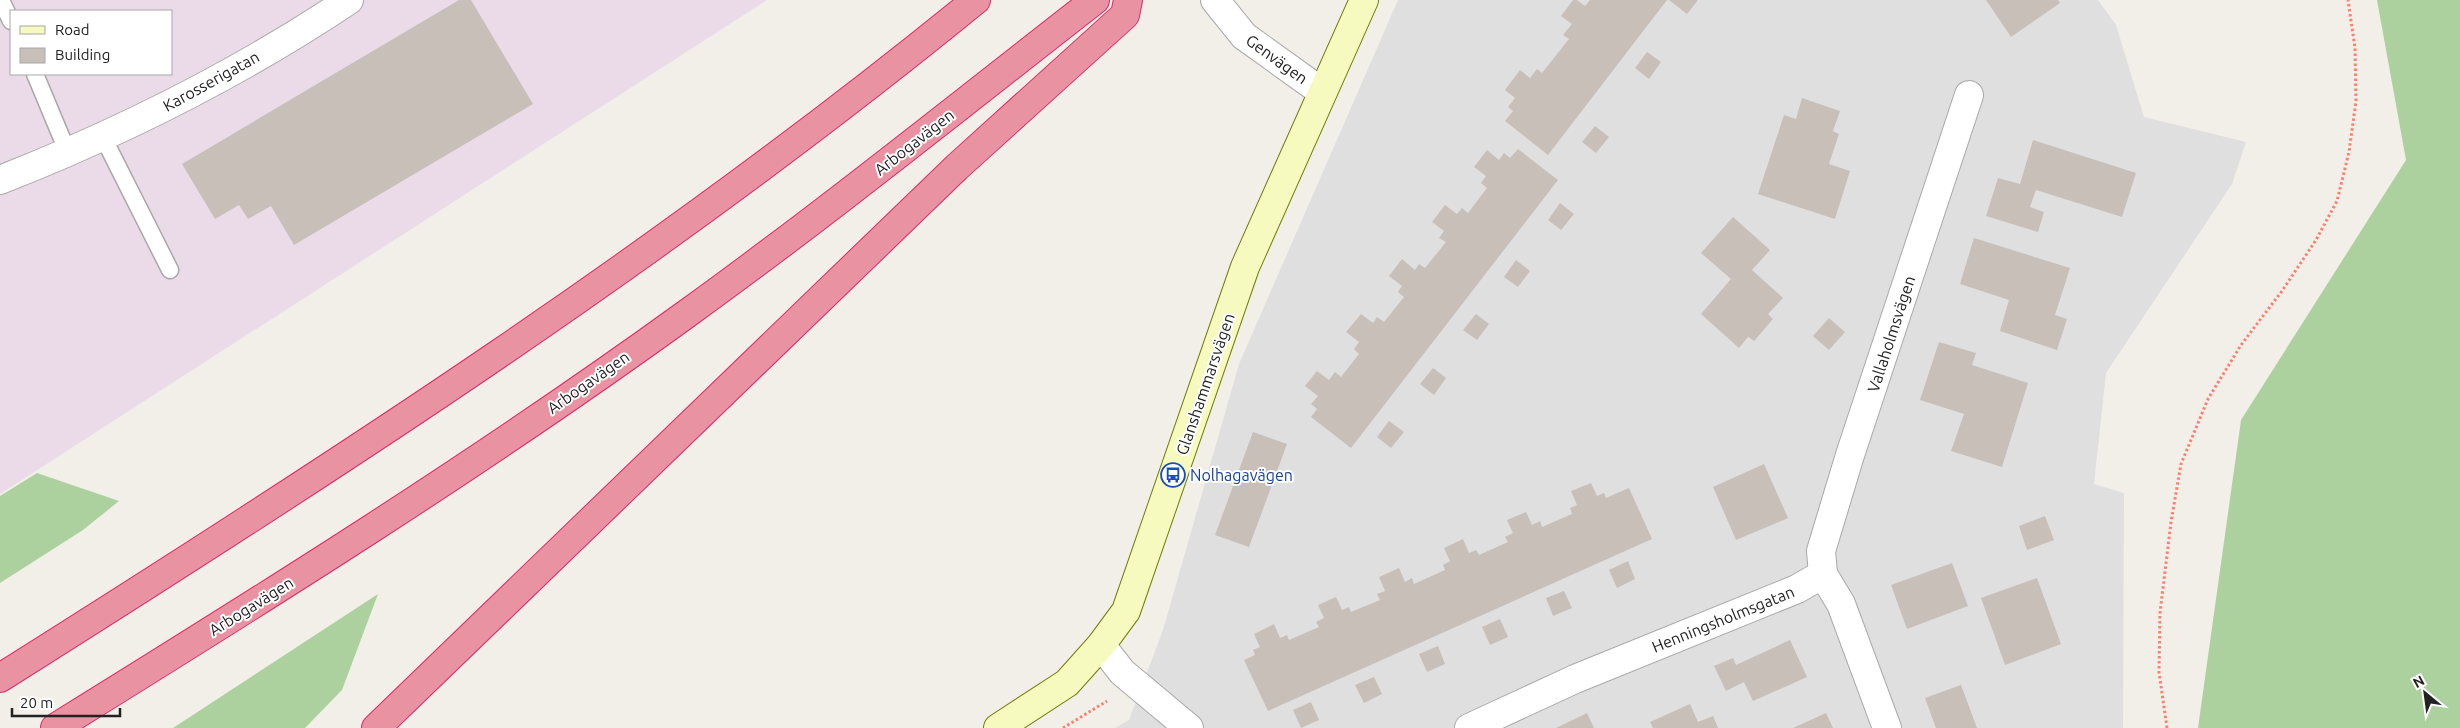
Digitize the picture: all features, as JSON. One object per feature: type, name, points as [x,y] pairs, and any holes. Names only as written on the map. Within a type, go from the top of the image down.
[{"type":"highway","points":[[0,678],[286,496],[516,342],[654,246],[797,140],[976,0]]},
{"type":"highway","name":"Arbogavägen","points":[[55,728],[283,586],[477,458],[683,316],[833,205],[1095,0]]},
{"type":"highway","points":[[376,728],[957,167],[1125,15],[1128,0]]},
{"type":"street","name":"Karosserigatan","points":[[0,180],[68,153],[176,102],[320,20],[349,0]]},
{"type":"street","name":"Genvägen","points":[[1215,0],[1244,36],[1322,92]]},
{"type":"street","name":"Glanshammarsvägen","points":[[998,728],[1067,683],[1101,644],[1126,611],[1245,267],[1364,0]]},
{"type":"street","name":"Vallaholmsvägen","points":[[1823,574],[1821,551],[1850,455],[1890,340],[1969,95]]},
{"type":"street","points":[[1823,574],[1841,604],[1887,728]]},
{"type":"street","name":"Henningsholmsgatan","points":[[1469,728],[1575,679],[1797,589],[1823,574]]},
{"type":"street","points":[[1101,644],[1122,672],[1189,728]]},
{"type":"lane","points":[[2,0],[10,19]]},
{"type":"lane","points":[[35,75],[68,153]]},
{"type":"lane","points":[[103,137],[170,270]]},
{"type":"path","points":[[2167,728],[2159,672],[2160,613],[2171,522],[2181,464],[2208,399],[2241,345],[2282,291],[2316,240],[2337,201],[2349,152],[2356,101],[2355,48],[2348,0]]},
{"type":"path","points":[[1063,728],[1136,683]]},
{"type":"shaded area","points":[[0,0],[767,0],[0,494]]},
{"type":"shaded area","points":[[1398,0],[2098,0],[2116,25],[2144,117],[2246,142],[2232,184],[2106,373],[2094,484],[2124,493],[2123,728],[1115,728],[1129,720],[1163,630],[1239,364]]},
{"type":"green space","points":[[2377,0],[2460,0],[2460,728],[2198,728],[2241,420],[2406,160]]},
{"type":"green space","points":[[37,473],[119,501],[83,530],[0,583],[0,496]]},
{"type":"green space","points":[[378,594],[342,690],[305,728],[173,728]]},
{"type":"building","points":[[459,0],[471,0],[533,104],[294,245],[271,206],[248,219],[239,205],[215,219],[182,164]]},
{"type":"building","points":[[1573,0],[1577,0],[1585,6],[1590,0],[1667,0],[1548,155],[1505,121],[1513,111],[1508,107],[1515,98],[1505,90],[1520,70],[1530,78],[1537,69],[1542,73],[1569,39],[1563,35],[1572,24],[1561,16]]},
{"type":"building","points":[[1669,0],[1698,0],[1687,14]]},
{"type":"building","points":[[1986,0],[2058,0],[2060,3],[2011,37]]},
{"type":"building","points":[[1647,52],[1661,62],[1649,79],[1635,68]]},
{"type":"building","points":[[1802,98],[1840,111],[1833,131],[1839,134],[1829,164],[1850,171],[1835,219],[1758,194],[1784,115],[1796,119]]},
{"type":"building","points":[[1595,126],[1609,137],[1596,153],[1582,142]]},
{"type":"building","points":[[2033,140],[2136,173],[2122,217],[2036,190],[2030,207],[2044,212],[2038,232],[1986,216],[1998,178],[2020,184]]},
{"type":"building","points":[[1518,149],[1558,180],[1351,448],[1311,417],[1317,409],[1311,404],[1318,396],[1305,386],[1317,371],[1329,380],[1335,372],[1341,377],[1359,354],[1354,349],[1359,342],[1346,332],[1361,314],[1373,323],[1377,317],[1384,322],[1404,297],[1398,292],[1402,286],[1389,276],[1402,259],[1415,270],[1419,264],[1425,268],[1446,242],[1439,238],[1444,231],[1432,222],[1445,205],[1457,214],[1462,208],[1468,213],[1487,188],[1481,183],[1486,176],[1474,167],[1487,150],[1499,160],[1504,153],[1510,158]]},
{"type":"building","points":[[1560,203],[1574,214],[1561,230],[1548,220]]},
{"type":"building","points":[[1733,217],[1770,250],[1752,270],[1783,298],[1768,314],[1773,319],[1754,341],[1748,337],[1739,348],[1701,314],[1731,279],[1701,253]]},
{"type":"building","points":[[1974,238],[2070,268],[2055,315],[2067,319],[2057,350],[2000,331],[2009,300],[1960,284]]},
{"type":"building","points":[[1516,260],[1530,271],[1518,287],[1504,277]]},
{"type":"building","points":[[1476,314],[1489,324],[1477,340],[1463,330]]},
{"type":"building","points":[[1829,318],[1845,332],[1829,350],[1813,336]]},
{"type":"building","points":[[1939,342],[1976,353],[1972,365],[2028,383],[2002,467],[1951,451],[1964,414],[1920,400]]},
{"type":"building","points":[[1433,368],[1446,378],[1434,395],[1420,384]]},
{"type":"building","points":[[1389,421],[1404,432],[1391,448],[1377,437]]},
{"type":"building","points":[[1253,432],[1287,444],[1249,547],[1215,535]]},
{"type":"building","points":[[1764,464],[1788,518],[1736,540],[1713,487]]},
{"type":"building","points":[[1591,483],[1597,496],[1604,493],[1606,498],[1629,488],[1652,539],[1268,711],[1244,660],[1255,655],[1253,650],[1260,647],[1254,634],[1274,624],[1280,638],[1287,635],[1289,640],[1319,627],[1316,622],[1324,618],[1318,605],[1336,597],[1342,610],[1349,607],[1351,612],[1380,600],[1377,594],[1385,591],[1379,577],[1399,568],[1405,582],[1412,578],[1414,584],[1445,570],[1443,565],[1450,561],[1444,548],[1463,539],[1469,553],[1476,550],[1479,555],[1508,542],[1505,537],[1513,533],[1507,520],[1526,512],[1532,525],[1540,521],[1542,527],[1572,514],[1570,508],[1577,505],[1571,491]]},
{"type":"building","points":[[2045,516],[2054,540],[2027,550],[2019,526]]},
{"type":"building","points":[[1628,561],[1635,579],[1617,588],[1609,570]]},
{"type":"building","points":[[1952,563],[1968,606],[1907,629],[1891,585]]},
{"type":"building","points":[[2037,578],[2061,644],[2005,665],[1981,598]]},
{"type":"building","points":[[1564,591],[1572,608],[1553,616],[1546,598]]},
{"type":"building","points":[[1500,619],[1508,637],[1490,645],[1482,627]]},
{"type":"building","points":[[1790,640],[1807,677],[1753,701],[1744,682],[1726,691],[1714,666],[1733,658],[1736,665]]},
{"type":"building","points":[[1438,646],[1445,664],[1427,672],[1419,654]]},
{"type":"building","points":[[1374,677],[1382,694],[1364,703],[1355,685]]},
{"type":"building","points":[[1961,685],[1977,728],[1936,728],[1925,698]]},
{"type":"building","points":[[1311,702],[1319,720],[1301,728],[1293,710]]},
{"type":"building","points":[[1690,704],[1698,722],[1713,716],[1718,728],[1653,728],[1650,722]]},
{"type":"building","points":[[1587,713],[1594,728],[1556,728]]},
{"type":"building","points":[[1826,713],[1833,728],[1793,728]]},
{"type":"place","name":"Nolhagavägen","points":[[1173,475]]}]
